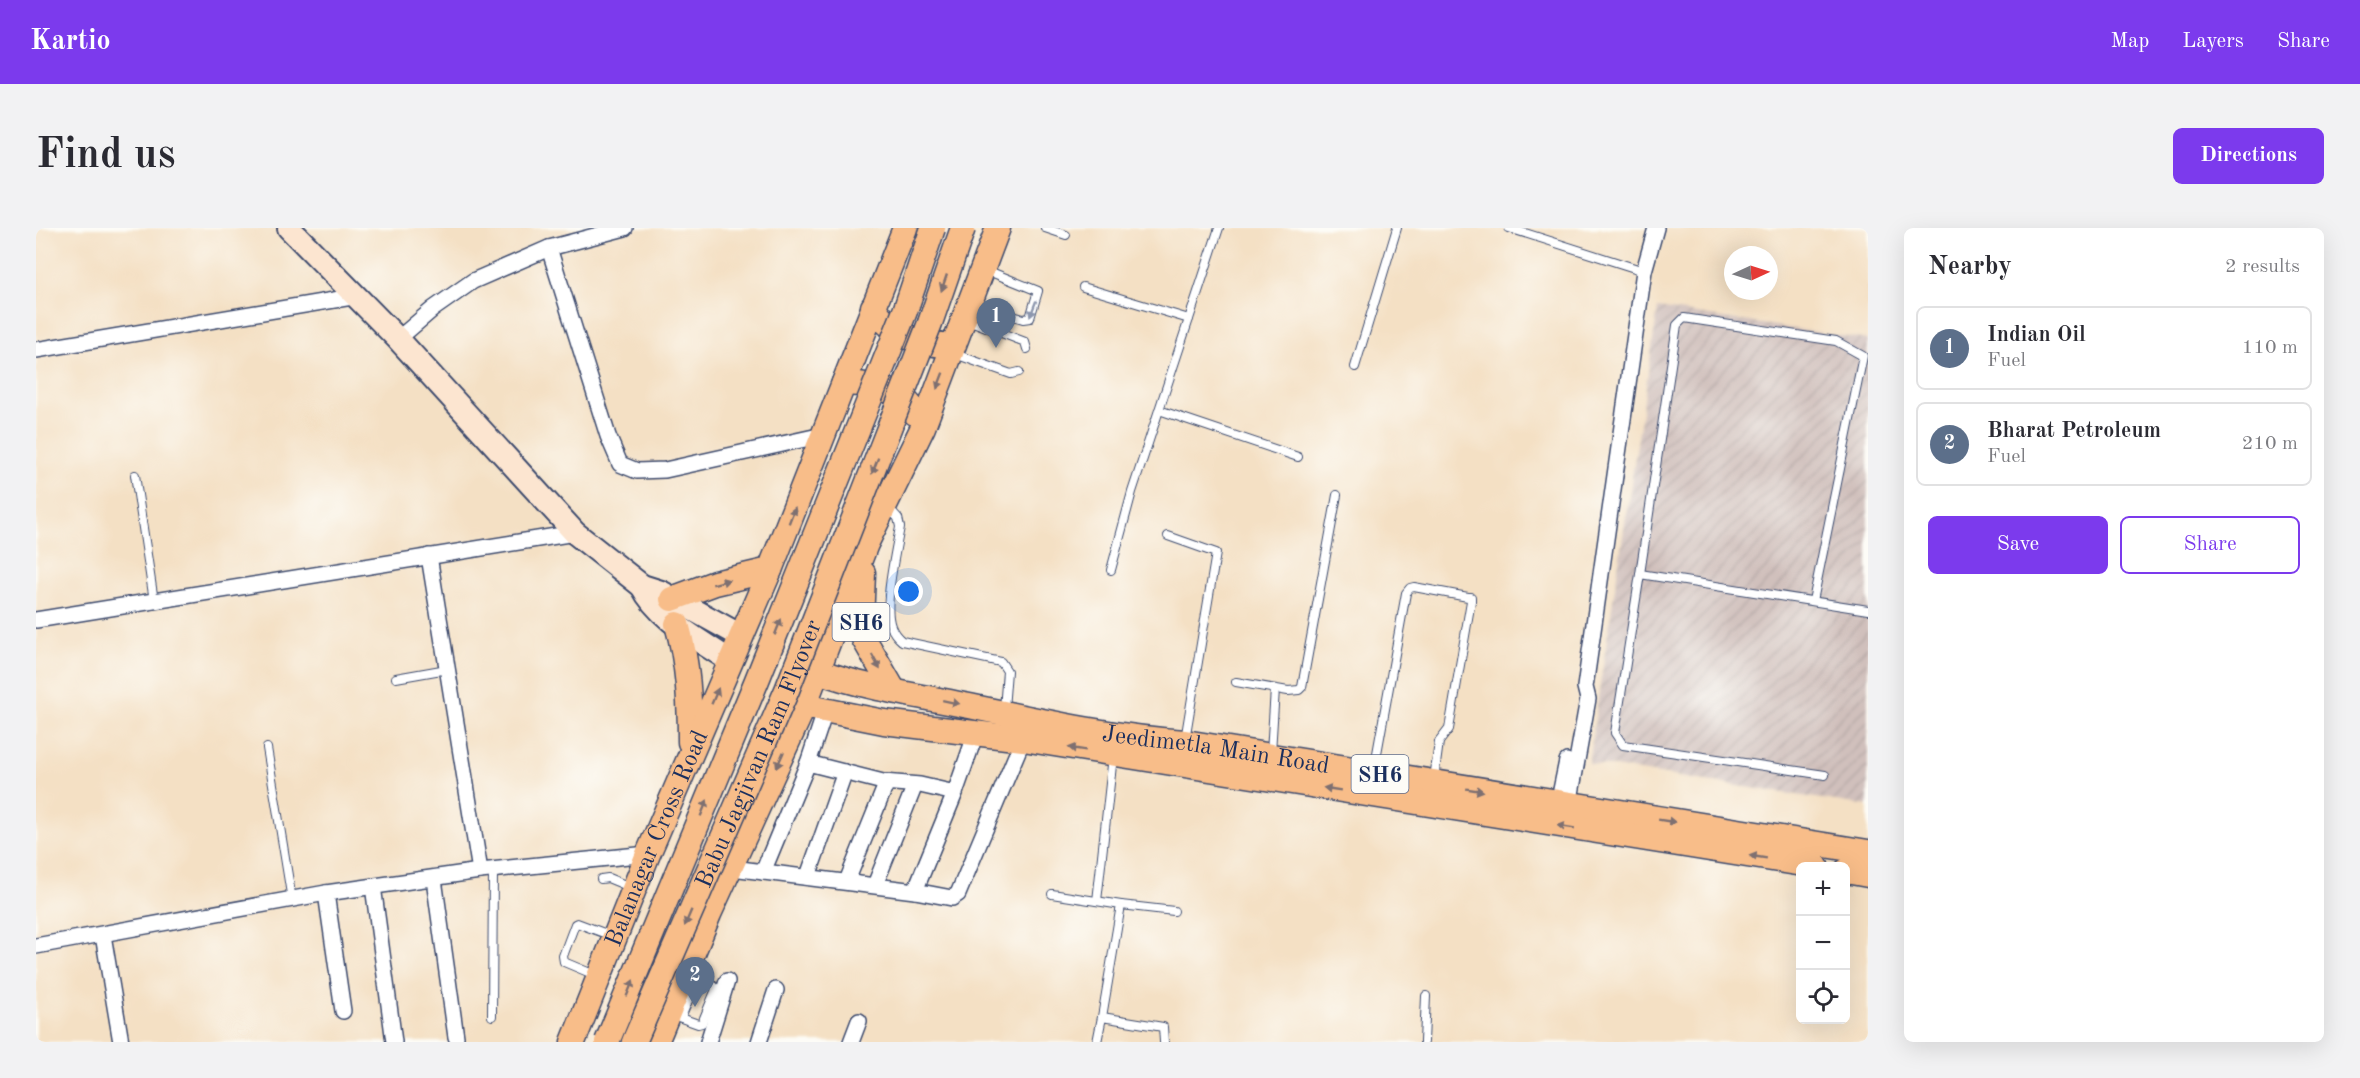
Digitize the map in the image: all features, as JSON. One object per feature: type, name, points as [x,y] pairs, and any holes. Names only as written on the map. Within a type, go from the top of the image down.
[{"type":"main road","name":"Balanagar Cross Road","points":[[573,1042],[648,854],[770,570],[905,228]]},
{"type":"main road","name":"Babu Jagjivan Ram Flyover","points":[[607,1042],[757,680],[900,322],[933,228]]},
{"type":"main road","name":"Babu Jagjivan Ram Flyover","points":[[634,1042],[787,690],[930,323],[963,228]]},
{"type":"main road","points":[[656,1042],[675,1015],[732,868],[814,709],[818,671],[866,544],[923,427],[998,228]]},
{"type":"main road","points":[[873,307],[886,325],[909,339],[952,349]]},
{"type":"main road","points":[[844,383],[863,384],[890,391],[913,407],[923,427]]},
{"type":"main road","name":"SH6","points":[[866,544],[861,598],[861,623],[864,639],[894,691]]},
{"type":"main road","points":[[672,599],[715,583],[770,570]]},
{"type":"main road","points":[[677,624],[684,651],[690,698],[691,753]]},
{"type":"main road","name":"Jeedimetla Main Road","points":[[818,671],[855,684],[1090,731],[1185,742],[1374,773],[1439,792],[1796,863]]},
{"type":"main road","name":"Jeedimetla Main Road","points":[[814,709],[1023,739],[1113,755],[1563,804],[1868,852]]},
{"type":"main road","points":[[1850,872],[1868,875]]},
{"type":"street","points":[[289,228],[358,296],[575,533],[642,586],[661,592],[741,636]]},
{"type":"street","points":[[398,339],[433,309],[473,281],[549,248],[625,228]]},
{"type":"street","points":[[1563,804],[1578,694],[1585,687],[1644,271],[1656,228]]},
{"type":"street","points":[[549,248],[608,436],[620,464],[637,471],[665,470],[823,435]]},
{"type":"street","points":[[36,350],[358,296]]},
{"type":"street","points":[[36,620],[575,533]]},
{"type":"street","points":[[429,556],[447,669],[486,871]]},
{"type":"street","points":[[642,586],[650,601],[677,624],[730,661]]},
{"type":"street","points":[[763,872],[808,763],[814,709]]},
{"type":"street","points":[[915,891],[955,793],[976,733]]},
{"type":"street","points":[[732,868],[847,881],[952,898],[958,894],[1023,739]]},
{"type":"street","points":[[808,763],[887,782],[955,793]]},
{"type":"street","points":[[808,876],[845,772]]},
{"type":"street","points":[[847,881],[887,782]]},
{"type":"street","points":[[875,885],[915,785]]},
{"type":"street","points":[[36,946],[373,886],[486,871],[648,854]]},
{"type":"street","points":[[435,879],[456,1037]]},
{"type":"street","points":[[373,886],[394,1042]]},
{"type":"street","points":[[327,893],[343,1011]]},
{"type":"street","points":[[103,935],[121,1042]]},
{"type":"street","points":[[708,1042],[727,981]]},
{"type":"street","points":[[759,1042],[776,990]]},
{"type":"street","points":[[852,1042],[859,1021]]},
{"type":"lane","points":[[1045,228],[1066,235]]},
{"type":"lane","points":[[1111,570],[1132,492],[1219,228]]},
{"type":"lane","points":[[1355,367],[1397,228]]},
{"type":"lane","points":[[1509,228],[1644,271]]},
{"type":"lane","points":[[966,310],[1023,319],[1030,318],[1039,294],[1038,291],[982,268]]},
{"type":"lane","points":[[1083,287],[1189,319]]},
{"type":"lane","points":[[966,310],[1025,342],[1027,350]]},
{"type":"lane","points":[[1814,601],[1863,356],[1836,341],[1684,318],[1677,325],[1615,733],[1623,745],[1825,776]]},
{"type":"lane","points":[[952,349],[1011,374],[1019,372]]},
{"type":"lane","points":[[1159,410],[1298,457]]},
{"type":"lane","points":[[135,475],[153,601]]},
{"type":"lane","points":[[1236,682],[1294,691],[1302,687],[1337,495]]},
{"type":"lane","points":[[886,504],[898,518],[900,527],[888,606],[890,624],[902,641],[1001,662],[1007,671],[1004,713]]},
{"type":"lane","points":[[1168,536],[1216,554],[1185,742]]},
{"type":"lane","points":[[1640,574],[1868,610]]},
{"type":"lane","points":[[1374,773],[1406,593],[1414,587],[1471,597],[1449,729],[1439,742],[1439,792]]},
{"type":"lane","points":[[396,678],[447,669]]},
{"type":"lane","points":[[1270,756],[1275,689]]},
{"type":"lane","points":[[267,748],[292,900]]},
{"type":"lane","points":[[1097,901],[1113,755]]},
{"type":"lane","points":[[486,871],[492,1016]]},
{"type":"lane","points":[[601,879],[608,878],[634,888]]},
{"type":"lane","points":[[1052,894],[1174,911]]},
{"type":"lane","points":[[1097,1042],[1120,905]]},
{"type":"lane","points":[[585,920],[616,934]]},
{"type":"lane","points":[[599,976],[564,962],[563,956],[575,924],[616,934]]},
{"type":"lane","points":[[675,1015],[698,1024],[702,1023],[716,989],[692,975]]},
{"type":"lane","points":[[1424,1042],[1426,996]]},
{"type":"lane","points":[[1102,1017],[1163,1027],[1164,1042]]},
{"type":"shaded area","points":[[1658,308],[1868,340],[1868,806],[1588,763]]},
{"type":"place","name":"Indian Oil","points":[[996,348]]},
{"type":"place","name":"Bharat Petroleum","points":[[695,1007]]}]
